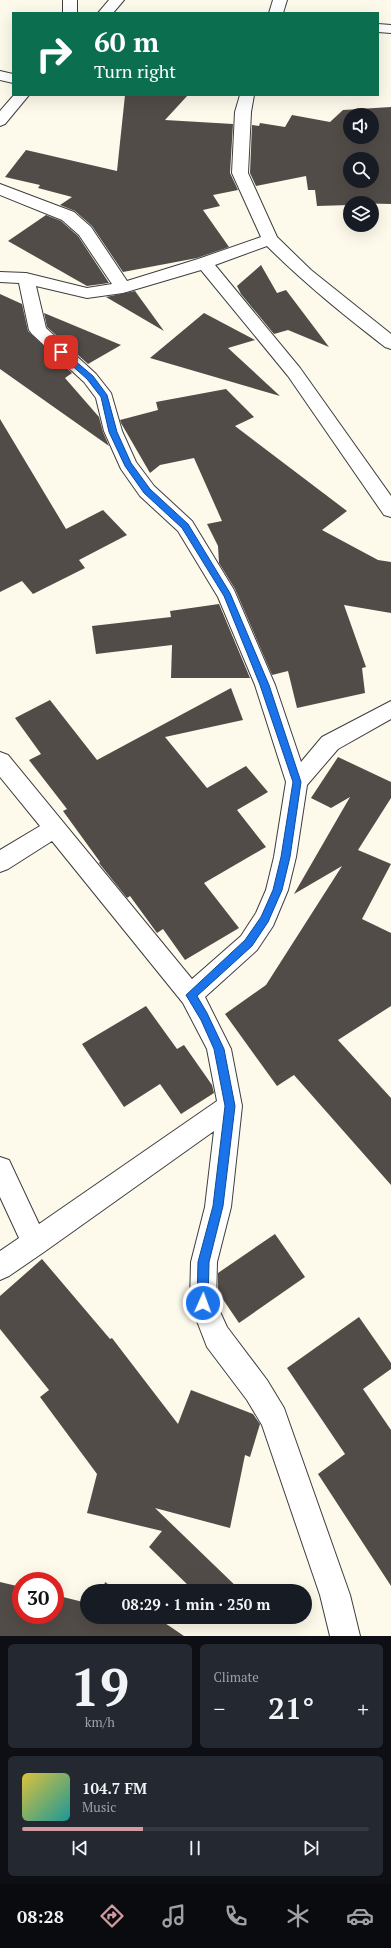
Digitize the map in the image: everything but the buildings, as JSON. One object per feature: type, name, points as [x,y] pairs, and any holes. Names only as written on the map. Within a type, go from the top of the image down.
[{"type":"street","points":[[70,0],[70,12]]},
{"type":"street","points":[[106,12],[117,0]]},
{"type":"street","points":[[276,12],[280,0]]},
{"type":"street","points":[[379,28],[391,29]]},
{"type":"street","points":[[0,75],[12,79]]},
{"type":"street","points":[[0,121],[21,96]]},
{"type":"street","points":[[247,96],[243,112],[240,174],[270,239],[305,274],[391,343]]},
{"type":"street","points":[[0,189],[68,216],[85,231],[123,288]]},
{"type":"street","points":[[0,277],[26,278],[87,293],[123,288],[204,263],[270,239]]},
{"type":"street","points":[[204,263],[294,372],[391,510]]},
{"type":"street","points":[[26,278],[38,330],[90,378],[105,397],[113,432],[128,464],[147,491],[185,526],[227,595],[265,685],[297,782],[285,857],[277,890],[265,919],[248,943],[191,995]]},
{"type":"street","points":[[297,782],[330,743],[391,710]]},
{"type":"street","points":[[0,761],[54,829],[139,929],[191,995],[204,1017],[219,1049],[230,1106],[218,1206],[204,1262],[203,1303],[217,1337],[257,1390],[274,1418],[335,1595],[345,1636]]},
{"type":"street","points":[[0,862],[54,829]]},
{"type":"street","points":[[0,1267],[230,1106]]},
{"type":"street","points":[[0,1169],[35,1243]]},
{"type":"route","points":[[61,352],[90,378],[105,397],[113,432],[128,464],[147,491],[185,526],[227,595],[265,685],[297,782],[285,857],[277,890],[265,919],[248,943],[191,995],[204,1017],[219,1049],[230,1106],[218,1206],[204,1262],[203,1303]]}]
